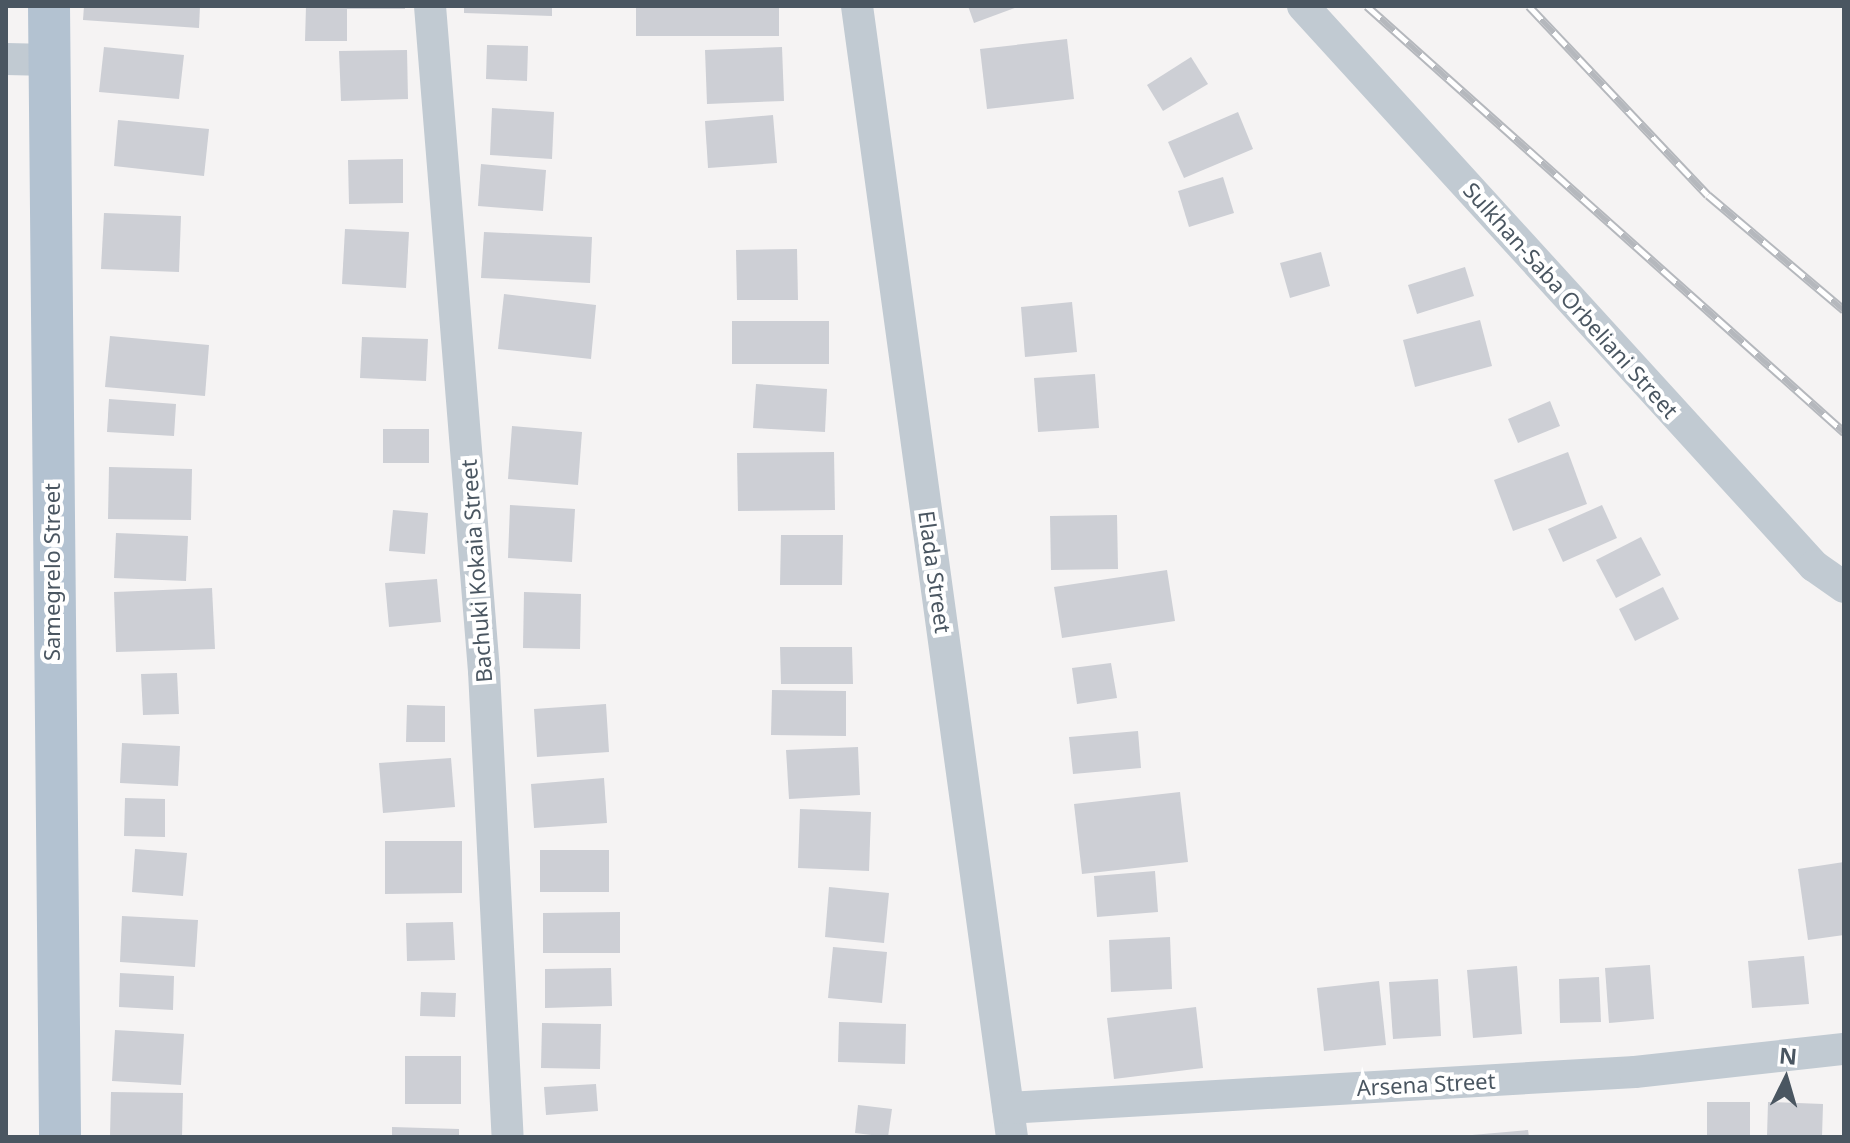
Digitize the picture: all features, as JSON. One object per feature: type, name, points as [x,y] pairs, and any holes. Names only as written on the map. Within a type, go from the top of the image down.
[{"type":"main road","name":"Samegrelo Street","points":[[49,6],[60,1137]]},
{"type":"street","name":"Bachuki Kokaia Street","points":[[430,6],[483,656],[508,1137]]},
{"type":"street","name":"Elada Street","points":[[857,6],[1010,1122]]},
{"type":"street","name":"Sulkhan-Saba Orbeliani Street","points":[[1303,6],[1814,566],[1844,587]]},
{"type":"street","points":[[6,59],[50,60]]},
{"type":"street","name":"Arsena Street","points":[[1010,1122],[1635,1072],[1844,1049]]},
{"type":"building","points":[[84,6],[200,6],[199,28],[83,20]]},
{"type":"building","points":[[306,6],[405,6],[405,9],[347,9],[347,41],[305,41]]},
{"type":"building","points":[[464,6],[552,6],[552,16],[464,13]]},
{"type":"building","points":[[636,6],[779,6],[779,36],[636,36]]},
{"type":"building","points":[[968,6],[1020,6],[974,23]]},
{"type":"building","points":[[1067,39],[1074,99],[987,109],[980,49]]},
{"type":"building","points":[[487,45],[528,46],[527,81],[486,79]]},
{"type":"building","points":[[104,47],[184,55],[179,99],[99,92]]},
{"type":"building","points":[[782,47],[784,101],[707,104],[705,50]]},
{"type":"building","points":[[407,50],[408,99],[341,101],[339,51]]},
{"type":"building","points":[[1191,57],[1208,84],[1163,111],[1147,85]]},
{"type":"building","points":[[492,108],[554,112],[552,159],[490,155]]},
{"type":"building","points":[[1238,112],[1253,149],[1184,178],[1168,142]]},
{"type":"building","points":[[773,115],[777,163],[708,168],[705,121]]},
{"type":"building","points":[[118,120],[209,129],[204,176],[114,166]]},
{"type":"building","points":[[403,159],[403,203],[349,204],[348,160]]},
{"type":"building","points":[[481,164],[546,170],[543,211],[478,206]]},
{"type":"building","points":[[1223,177],[1234,213],[1189,227],[1178,191]]},
{"type":"building","points":[[104,213],[181,216],[179,272],[101,269]]},
{"type":"building","points":[[345,229],[409,232],[406,288],[342,284]]},
{"type":"building","points":[[484,232],[592,237],[590,283],[481,278]]},
{"type":"building","points":[[797,249],[798,300],[737,300],[736,250]]},
{"type":"building","points":[[1321,252],[1330,286],[1290,298],[1280,263]]},
{"type":"building","points":[[1465,267],[1474,296],[1417,314],[1408,285]]},
{"type":"building","points":[[504,294],[596,305],[591,359],[498,349]]},
{"type":"building","points":[[1072,302],[1077,352],[1025,357],[1021,307]]},
{"type":"building","points":[[1480,320],[1492,366],[1415,387],[1403,340]]},
{"type":"building","points":[[732,321],[829,321],[829,364],[732,364]]},
{"type":"building","points":[[110,336],[209,345],[205,396],[105,387]]},
{"type":"building","points":[[362,337],[428,339],[426,381],[360,378]]},
{"type":"building","points":[[1095,374],[1099,428],[1038,432],[1034,378]]},
{"type":"building","points":[[756,384],[827,389],[825,432],[753,428]]},
{"type":"building","points":[[109,399],[176,404],[174,436],[107,432]]},
{"type":"building","points":[[1550,401],[1560,426],[1518,443],[1508,419]]},
{"type":"building","points":[[512,426],[582,432],[578,485],[508,479]]},
{"type":"building","points":[[383,429],[429,429],[429,463],[383,463]]},
{"type":"building","points":[[834,452],[835,510],[738,511],[737,453]]},
{"type":"building","points":[[1568,452],[1587,504],[1513,531],[1494,480]]},
{"type":"building","points":[[109,467],[192,469],[191,520],[108,519]]},
{"type":"building","points":[[510,505],[575,509],[572,562],[508,558]]},
{"type":"building","points":[[1602,505],[1617,538],[1563,562],[1548,529]]},
{"type":"building","points":[[393,510],[428,513],[425,554],[389,551]]},
{"type":"building","points":[[1117,515],[1118,569],[1051,570],[1050,516]]},
{"type":"building","points":[[116,533],[188,536],[186,581],[114,578]]},
{"type":"building","points":[[781,535],[843,535],[842,585],[780,585]]},
{"type":"building","points":[[1641,537],[1661,575],[1616,598],[1596,560]]},
{"type":"building","points":[[1167,570],[1175,621],[1062,638],[1054,587]]},
{"type":"building","points":[[437,579],[441,622],[389,627],[385,583]]},
{"type":"building","points":[[1663,587],[1679,619],[1635,641],[1619,609]]},
{"type":"building","points":[[212,588],[215,649],[116,652],[114,592]]},
{"type":"building","points":[[524,592],[581,594],[580,649],[523,648]]},
{"type":"building","points":[[780,647],[852,647],[853,684],[781,684]]},
{"type":"building","points":[[1111,663],[1117,698],[1077,704],[1072,668]]},
{"type":"building","points":[[177,673],[179,714],[143,715],[141,674]]},
{"type":"building","points":[[772,690],[846,691],[846,736],[771,735]]},
{"type":"building","points":[[606,704],[609,752],[537,757],[534,709]]},
{"type":"building","points":[[407,705],[445,706],[445,742],[406,742]]},
{"type":"building","points":[[1138,731],[1141,768],[1073,774],[1069,737]]},
{"type":"building","points":[[122,743],[180,746],[178,786],[120,783]]},
{"type":"building","points":[[858,747],[860,795],[789,799],[786,750]]},
{"type":"building","points":[[451,758],[455,807],[383,813],[379,763]]},
{"type":"building","points":[[604,778],[607,823],[534,828],[531,784]]},
{"type":"building","points":[[1180,792],[1188,862],[1082,874],[1074,804]]},
{"type":"building","points":[[125,798],[165,799],[165,837],[124,836]]},
{"type":"building","points":[[800,809],[871,812],[869,871],[798,868]]},
{"type":"building","points":[[385,841],[462,841],[462,893],[385,894]]},
{"type":"building","points":[[135,849],[187,853],[183,896],[132,892]]},
{"type":"building","points":[[540,850],[609,850],[609,892],[540,892]]},
{"type":"building","points":[[1844,862],[1844,935],[1808,940],[1798,869]]},
{"type":"building","points":[[1155,871],[1158,912],[1097,917],[1094,876]]},
{"type":"building","points":[[829,887],[889,893],[884,943],[825,937]]},
{"type":"building","points":[[620,912],[620,953],[543,953],[543,913]]},
{"type":"building","points":[[122,916],[198,920],[195,967],[120,962]]},
{"type":"building","points":[[453,922],[455,960],[407,961],[406,923]]},
{"type":"building","points":[[1170,937],[1172,989],[1111,992],[1109,940]]},
{"type":"building","points":[[833,947],[887,952],[882,1003],[828,998]]},
{"type":"building","points":[[1804,956],[1809,1004],[1752,1008],[1748,961]]},
{"type":"building","points":[[1650,965],[1654,1019],[1609,1023],[1605,968]]},
{"type":"building","points":[[1517,966],[1522,1034],[1473,1038],[1467,970]]},
{"type":"building","points":[[611,968],[612,1006],[545,1008],[545,969]]},
{"type":"building","points":[[120,973],[174,976],[173,1010],[119,1007]]},
{"type":"building","points":[[1599,977],[1601,1022],[1560,1023],[1559,979]]},
{"type":"building","points":[[1438,979],[1441,1036],[1393,1039],[1389,982]]},
{"type":"building","points":[[1379,981],[1386,1045],[1324,1051],[1317,988]]},
{"type":"building","points":[[421,992],[456,993],[455,1017],[420,1016]]},
{"type":"building","points":[[1196,1007],[1203,1068],[1114,1079],[1107,1018]]},
{"type":"building","points":[[839,1022],[906,1024],[905,1064],[838,1062]]},
{"type":"building","points":[[542,1023],[601,1024],[600,1069],[541,1068]]},
{"type":"building","points":[[115,1030],[184,1034],[181,1085],[112,1081]]},
{"type":"building","points":[[405,1056],[461,1056],[461,1104],[405,1104]]},
{"type":"building","points":[[596,1084],[598,1111],[546,1115],[544,1087]]},
{"type":"building","points":[[111,1092],[183,1093],[182,1137],[110,1137]]},
{"type":"building","points":[[1707,1102],[1750,1102],[1750,1137],[1707,1137]]},
{"type":"building","points":[[1768,1102],[1823,1104],[1822,1137],[1767,1137]]},
{"type":"building","points":[[858,1105],[892,1109],[888,1137],[855,1133]]},
{"type":"building","points":[[392,1127],[459,1129],[459,1137],[392,1137]]},
{"type":"building","points":[[1528,1130],[1529,1137],[1472,1137],[1472,1135]]},
{"type":"railway","points":[[1367,6],[1844,432]]},
{"type":"railway","points":[[1529,6],[1708,195],[1844,310]]}]
